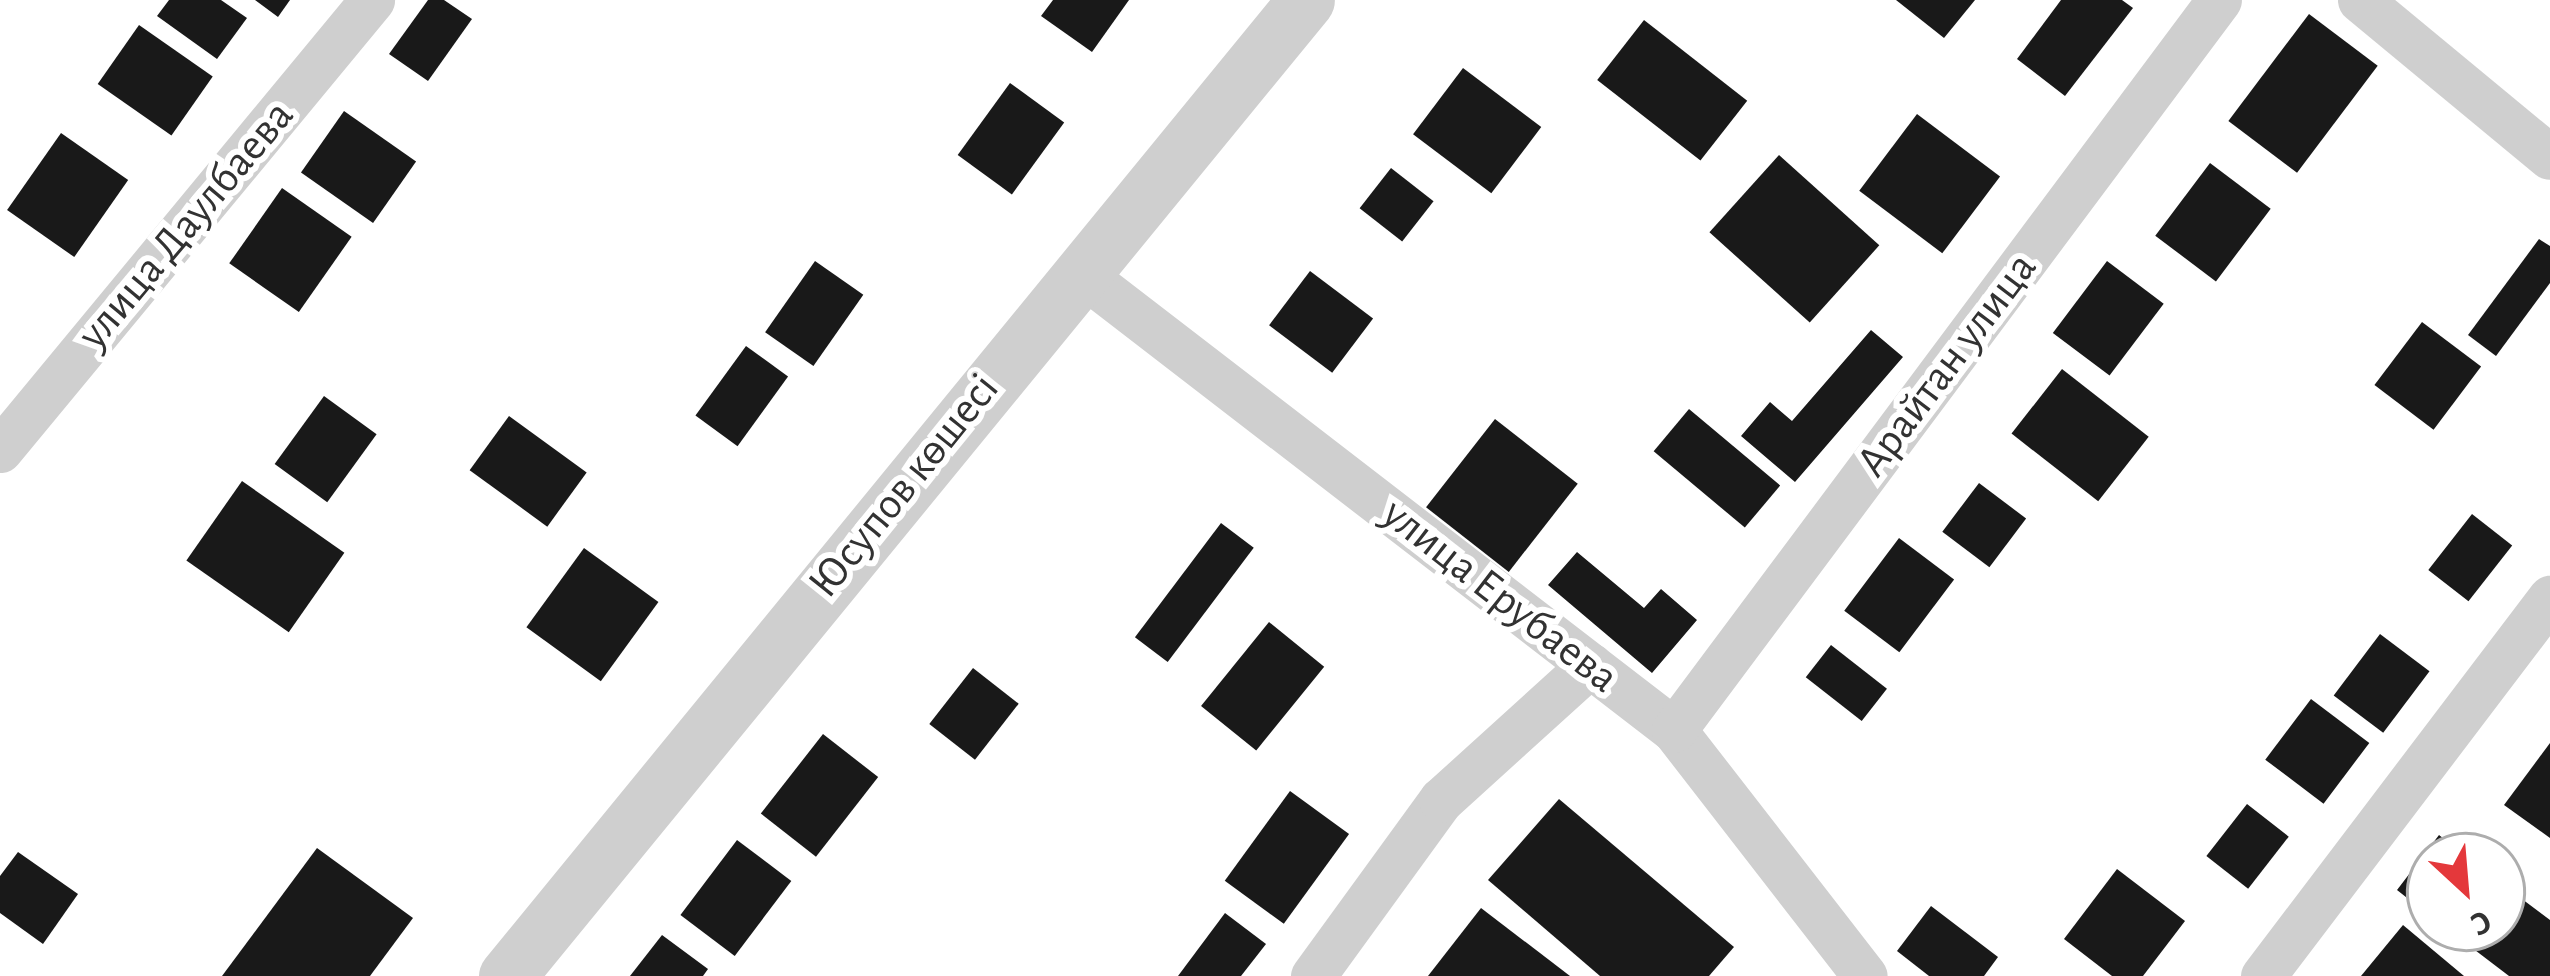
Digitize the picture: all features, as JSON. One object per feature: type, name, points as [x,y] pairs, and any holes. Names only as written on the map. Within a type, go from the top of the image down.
[{"type":"street","name":"улица Даулбаева","points":[[0,450],[373,0]]},
{"type":"street","name":"Юсупов көшесі","points":[[507,976],[1078,272],[1306,0]]},
{"type":"street","name":"Арайтан улица","points":[[1674,730],[2219,0]]},
{"type":"street","points":[[2360,0],[2550,157]]},
{"type":"street","name":"улица Ерубаева","points":[[1078,272],[1674,730],[1865,976]]},
{"type":"street","points":[[2264,976],[2550,598]]},
{"type":"street","points":[[1313,976],[1441,800],[1590,665]]},
{"type":"building","points":[[169,0],[221,0],[247,18],[217,59],[157,16]]},
{"type":"building","points":[[255,0],[290,0],[278,17]]},
{"type":"building","points":[[428,0],[444,0],[472,19],[428,81],[389,54]]},
{"type":"building","points":[[1053,0],[1129,0],[1092,52],[1041,16]]},
{"type":"building","points":[[1896,0],[1975,0],[1944,38]]},
{"type":"building","points":[[2061,0],[2122,0],[2133,8],[2065,96],[2017,59]]},
{"type":"building","points":[[2309,14],[2378,66],[2297,173],[2228,121]]},
{"type":"building","points":[[1644,20],[1747,101],[1700,161],[1597,80]]},
{"type":"building","points":[[139,25],[213,77],[171,136],[98,84]]},
{"type":"building","points":[[1463,68],[1541,127],[1491,193],[1413,134]]},
{"type":"building","points":[[1010,83],[1064,122],[1012,194],[958,155]]},
{"type":"building","points":[[344,111],[416,161],[373,223],[301,172]]},
{"type":"building","points":[[1917,114],[2000,177],[1942,253],[1859,191]]},
{"type":"building","points":[[61,133],[128,180],[74,257],[7,210]]},
{"type":"building","points":[[1779,155],[1879,245],[1810,323],[1709,232]]},
{"type":"building","points":[[2210,163],[2271,209],[2216,281],[2155,236]]},
{"type":"building","points":[[1391,168],[1434,201],[1402,241],[1360,208]]},
{"type":"building","points":[[282,188],[352,237],[299,312],[229,263]]},
{"type":"building","points":[[2539,239],[2550,246],[2550,283],[2496,356],[2468,335]]},
{"type":"building","points":[[815,261],[863,295],[813,366],[765,332]]},
{"type":"building","points":[[2107,261],[2164,304],[2110,376],[2053,333]]},
{"type":"building","points":[[1310,271],[1373,319],[1332,373],[1269,325]]},
{"type":"building","points":[[2422,322],[2481,367],[2434,430],[2374,385]]},
{"type":"building","points":[[1871,330],[1903,357],[1795,482],[1741,436],[1770,402],[1792,421]]},
{"type":"building","points":[[746,346],[788,377],[738,446],[695,416]]},
{"type":"building","points":[[2062,369],[2149,437],[2098,501],[2012,434]]},
{"type":"building","points":[[324,396],[377,434],[327,502],[275,464]]},
{"type":"building","points":[[1689,409],[1780,485],[1745,528],[1654,451]]},
{"type":"building","points":[[509,416],[587,472],[547,527],[470,470]]},
{"type":"building","points":[[1495,419],[1578,484],[1509,572],[1426,507]]},
{"type":"building","points":[[242,481],[344,553],[289,632],[186,560]]},
{"type":"building","points":[[1979,483],[2026,519],[1989,567],[1942,532]]},
{"type":"building","points":[[2472,514],[2512,545],[2468,601],[2428,570]]},
{"type":"building","points":[[1221,523],[1254,548],[1168,662],[1135,637]]},
{"type":"building","points":[[1899,538],[1954,580],[1899,652],[1844,611]]},
{"type":"building","points":[[584,548],[658,602],[601,681],[526,627]]},
{"type":"building","points":[[1577,552],[1644,608],[1661,589],[1697,620],[1652,673],[1548,585]]},
{"type":"building","points":[[1269,622],[1324,667],[1256,751],[1201,706]]},
{"type":"building","points":[[2380,634],[2430,671],[2383,733],[2334,695]]},
{"type":"building","points":[[1831,645],[1887,689],[1862,721],[1806,677]]},
{"type":"building","points":[[973,668],[1019,704],[975,760],[929,724]]},
{"type":"building","points":[[2311,699],[2369,743],[2324,804],[2265,760]]},
{"type":"building","points":[[823,734],[878,777],[816,857],[761,814]]},
{"type":"building","points":[[2550,743],[2550,838],[2504,805]]},
{"type":"building","points":[[1290,791],[1349,834],[1284,924],[1225,881]]},
{"type":"building","points":[[1559,799],[1734,947],[1709,976],[1600,976],[1488,880]]},
{"type":"building","points":[[2247,804],[2289,837],[2248,889],[2206,856]]},
{"type":"building","points":[[737,840],[791,881],[735,956],[680,915]]},
{"type":"building","points":[[317,848],[413,918],[370,976],[222,976]]},
{"type":"building","points":[[18,852],[78,894],[43,944],[0,913],[0,876]]},
{"type":"building","points":[[2117,869],[2185,921],[2143,976],[2112,976],[2064,939]]},
{"type":"building","points":[[2526,902],[2550,920],[2550,976],[2509,976],[2478,952],[2526,952]]},
{"type":"building","points":[[1931,906],[1998,957],[1984,976],[1929,976],[1897,951]]},
{"type":"building","points":[[1481,908],[1570,976],[1428,976]]},
{"type":"building","points":[[1225,913],[1266,944],[1241,976],[1178,976]]},
{"type":"building","points":[[2403,925],[2406,952],[2435,952],[2464,976],[2361,976]]},
{"type":"building","points":[[662,935],[708,969],[703,976],[630,976]]}]
